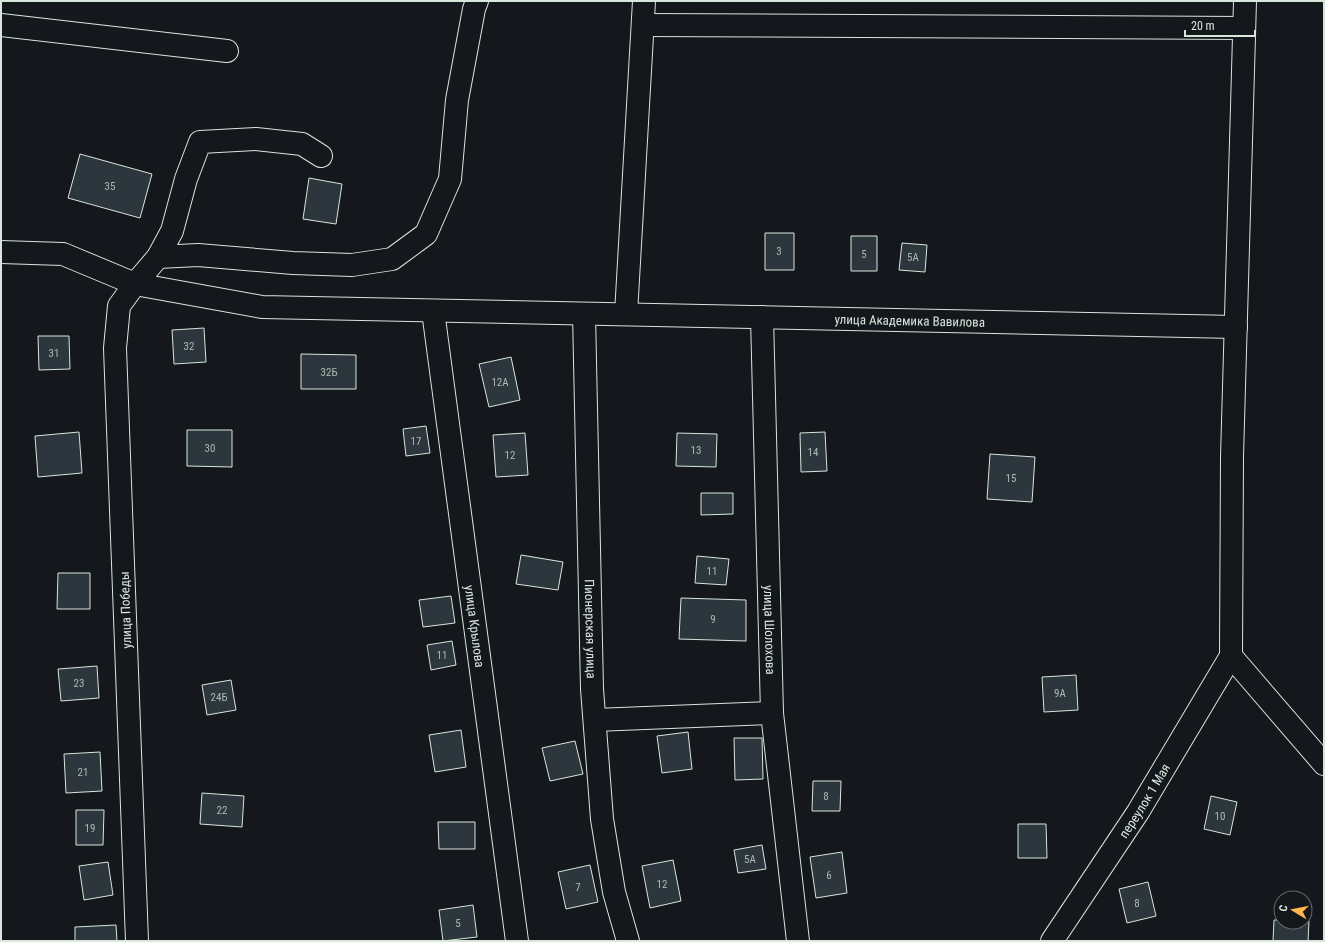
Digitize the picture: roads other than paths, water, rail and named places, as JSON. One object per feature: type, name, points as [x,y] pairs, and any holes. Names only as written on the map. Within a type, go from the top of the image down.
[{"type":"street","points":[[158,257],[198,255],[293,263],[352,266],[392,259],[426,234],[450,180],[457,100],[474,9],[477,1]]},
{"type":"street","points":[[626,314],[644,1]]},
{"type":"street","points":[[1245,1],[1232,456],[1231,656],[1324,764]]},
{"type":"street","points":[[1,25],[227,51]]},
{"type":"street","points":[[643,26],[1244,28]]},
{"type":"street","name":"улица Победы","points":[[137,941],[115,348],[118,306],[158,257],[172,231],[186,179],[200,142],[256,139],[302,144],[321,156]]},
{"type":"street","name":"улица Академика Вавилова","points":[[1,252],[63,254],[135,284],[262,307],[1236,327]]},
{"type":"street","name":"улица Крылова","points":[[433,311],[517,941]]},
{"type":"street","name":"Пионерская улица","points":[[584,314],[592,689],[602,819],[614,892],[628,941]]},
{"type":"street","name":"улица Шолохова","points":[[762,317],[772,713],[798,941]]},
{"type":"street","name":"переулок 1 Мая","points":[[1052,941],[1138,812],[1231,656]]},
{"type":"street","points":[[595,720],[772,713]]}]
